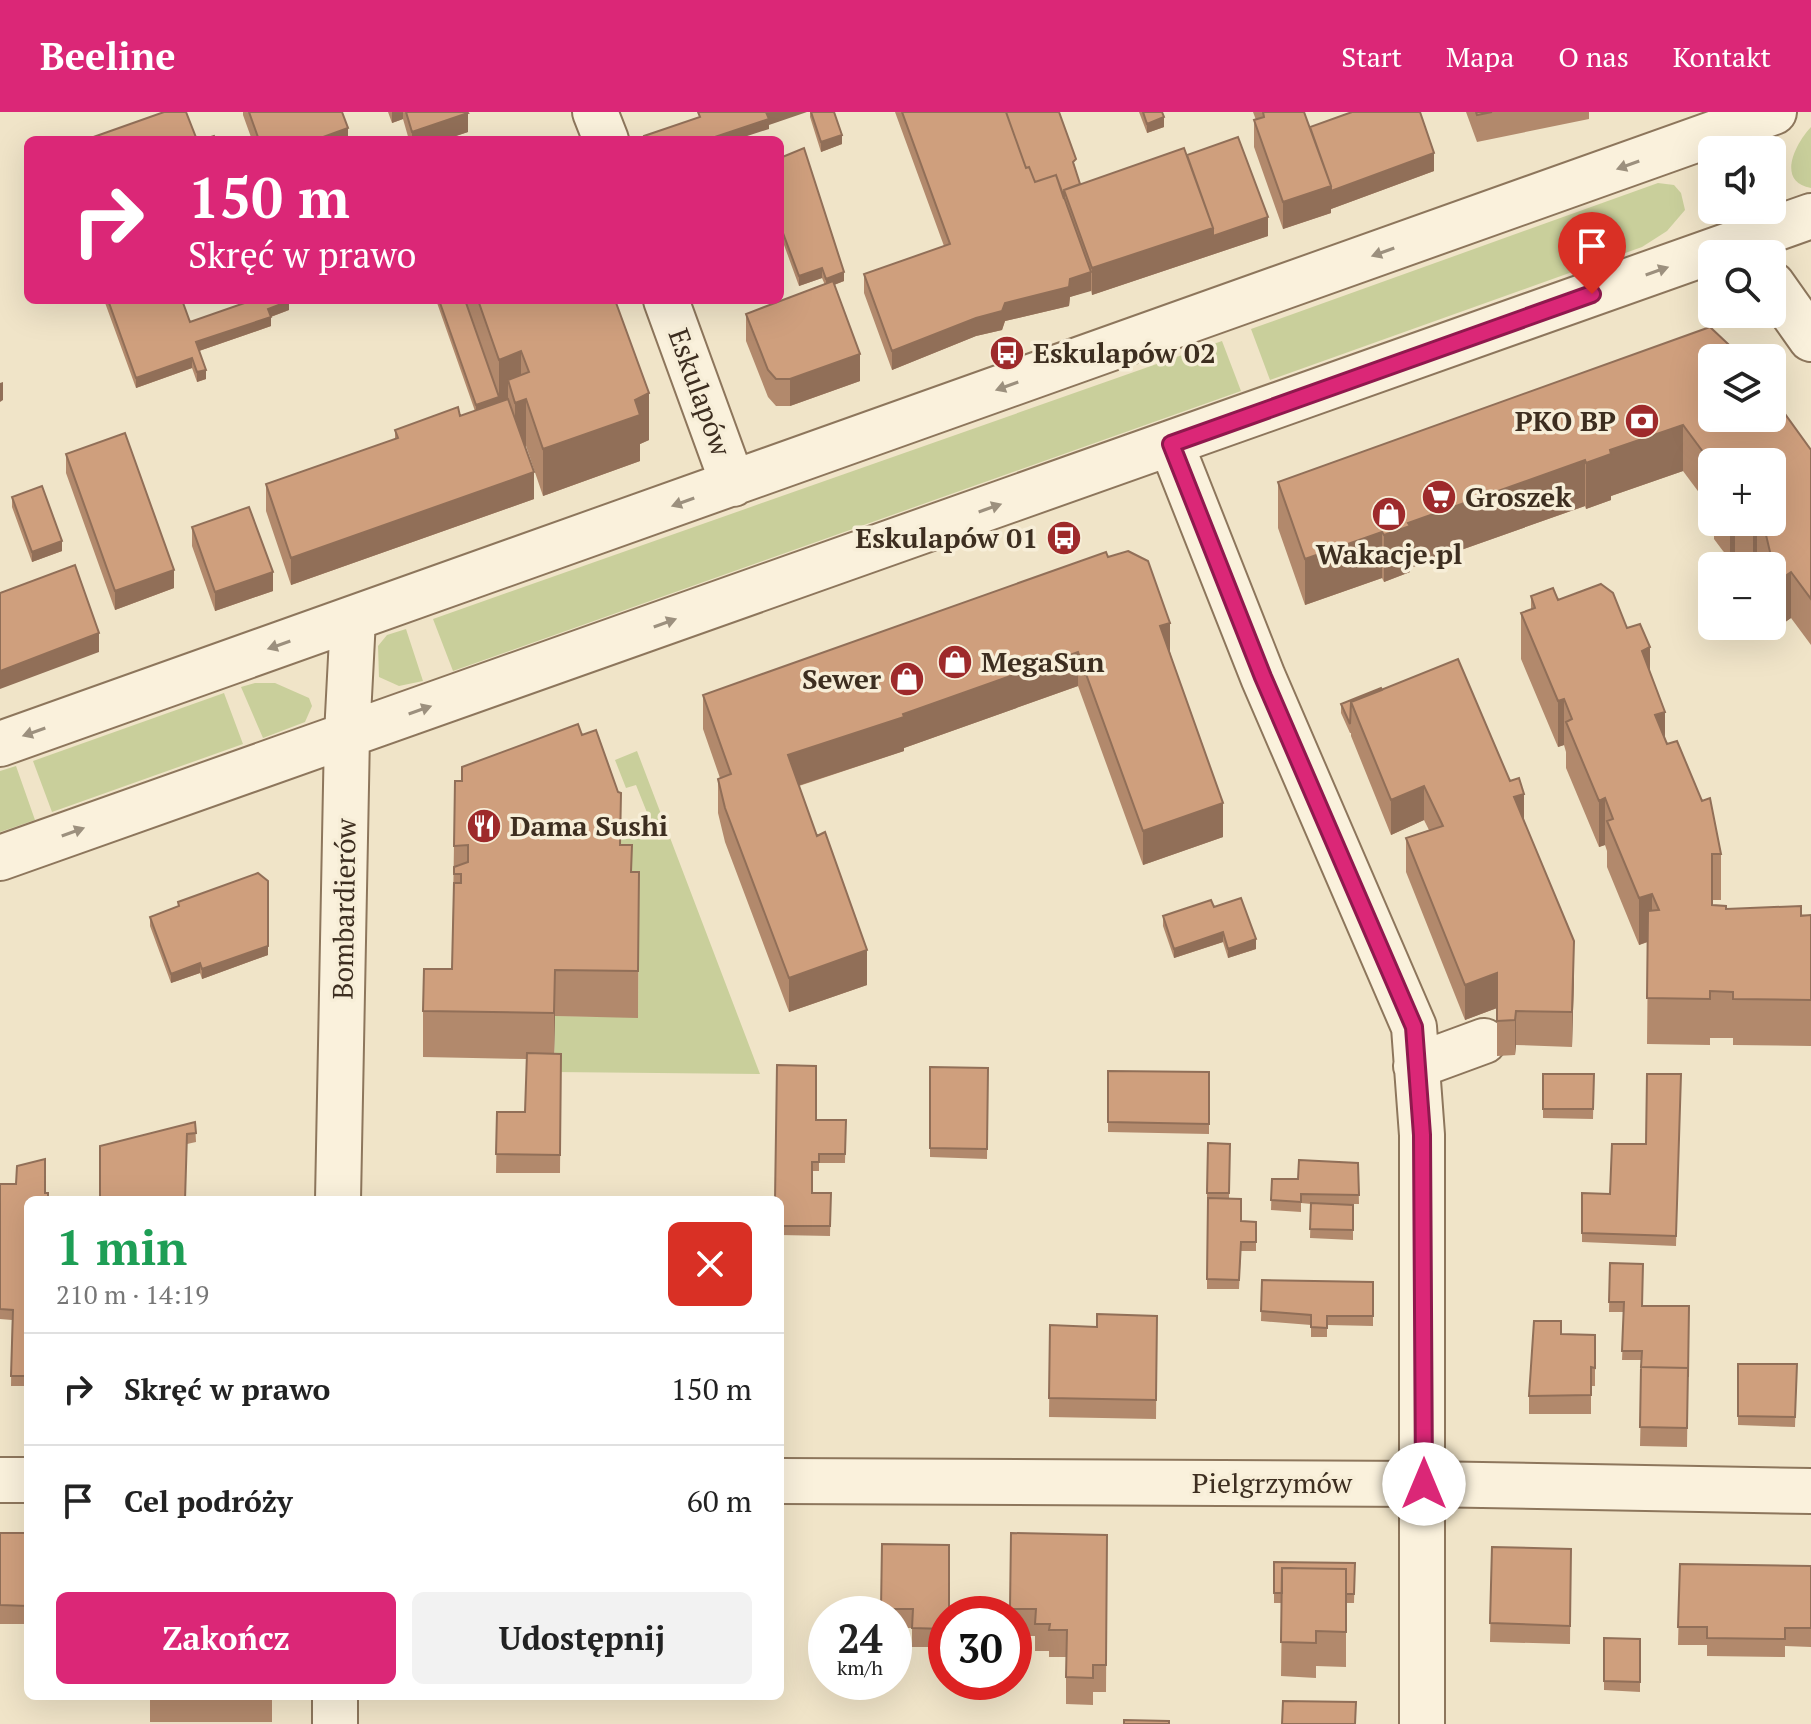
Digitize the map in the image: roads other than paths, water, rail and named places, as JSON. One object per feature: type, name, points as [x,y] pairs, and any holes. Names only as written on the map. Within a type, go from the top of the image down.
[{"type":"street","points":[[595,112],[604,136]]},
{"type":"street","points":[[1734,136],[1774,112]]},
{"type":"street","points":[[0,744],[733,484],[1698,155]]},
{"type":"street","points":[[0,858],[1171,444],[1740,235],[1811,216]]},
{"type":"street","name":"Eskulapów","points":[[667,304],[733,484]]},
{"type":"street","points":[[1786,304],[1811,339]]},
{"type":"street","points":[[1171,444],[1263,677],[1414,1027],[1422,1135],[1422,1724]]},
{"type":"street","name":"Bombardierów","points":[[338,1196],[347,735],[353,619]]},
{"type":"street","points":[[1416,1066],[1484,1041]]},
{"type":"street","points":[[0,1480],[24,1480]]},
{"type":"street","name":"Pielgrzymów","points":[[784,1481],[1424,1484],[1811,1491]]},
{"type":"street","points":[[335,1700],[335,1724]]},
{"type":"place","name":"Eskulapów 02","points":[[1007,353]]},
{"type":"place","name":"PKO BP","points":[[1642,421]]},
{"type":"place","name":"Groszek","points":[[1439,497]]},
{"type":"place","name":"Wakacje.pl","points":[[1389,514]]},
{"type":"place","name":"Eskulapów 01","points":[[1064,538]]},
{"type":"place","name":"MegaSun","points":[[955,662]]},
{"type":"place","name":"Sewer","points":[[907,679]]},
{"type":"place","name":"Dama Sushi","points":[[484,826]]}]
